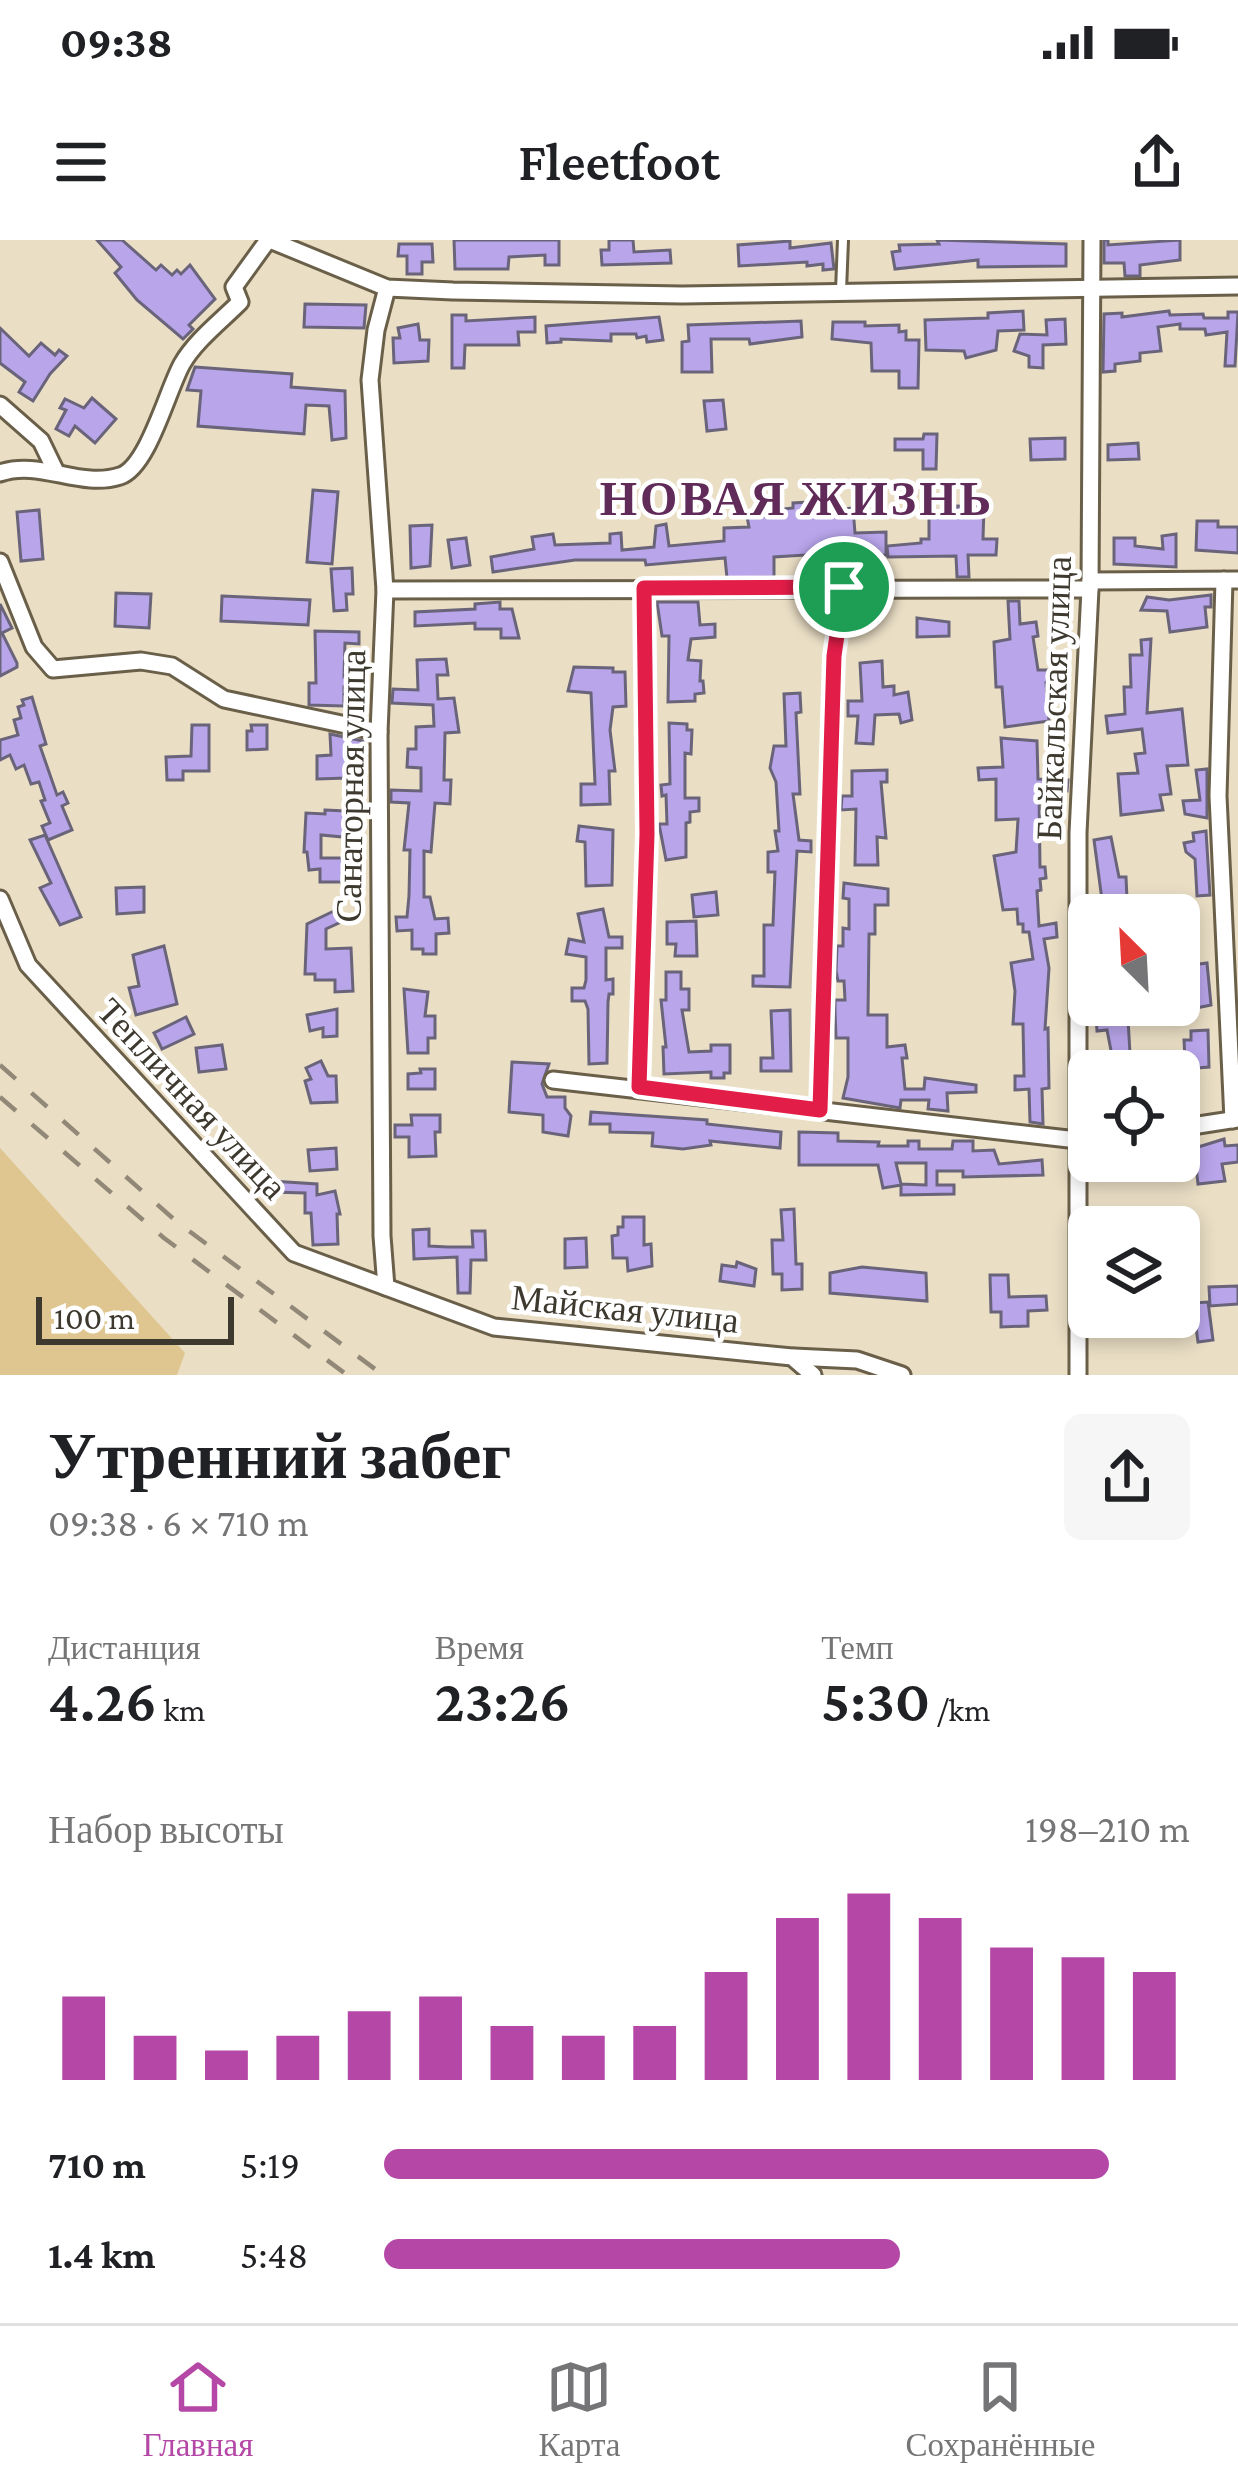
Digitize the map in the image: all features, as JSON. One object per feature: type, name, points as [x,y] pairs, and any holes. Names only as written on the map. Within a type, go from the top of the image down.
[{"type":"street","points":[[0,473],[14,468],[83,479],[125,475],[138,461],[184,360],[240,302],[234,286],[269,240],[388,288],[682,295],[1238,286]]},
{"type":"street","name":"Байкальская улица","points":[[1082,1050],[1078,833],[1090,585],[1092,240]]},
{"type":"street","name":"Санаторная улица","points":[[386,1287],[379,732],[385,590],[370,380],[376,329],[388,288]]},
{"type":"street","points":[[0,405],[41,441],[56,472]]},
{"type":"street","points":[[0,562],[34,646],[53,669],[141,662],[172,666],[224,699],[379,732]]},
{"type":"street","points":[[385,590],[1231,580],[1218,796],[1236,1119],[1200,1125]]},
{"type":"street","points":[[820,1110],[834,656],[844,587]]},
{"type":"street","points":[[639,1087],[647,834],[644,588]]},
{"type":"street","name":"Тепличная улица","points":[[0,898],[28,965],[294,1253],[386,1287]]},
{"type":"street","points":[[553,1080],[1068,1140]]},
{"type":"street","name":"Байкальская улица","points":[[1078,1375],[1083,1182]]},
{"type":"street","name":"Майская улица","points":[[386,1287],[494,1327],[857,1360],[902,1375]]},
{"type":"street","points":[[792,1357],[813,1375]]},
{"type":"lane","points":[[841,292],[843,240]]},
{"type":"shaded area","points":[[0,1148],[185,1353],[177,1375],[0,1375]]},
{"type":"building","points":[[97,240],[122,240],[156,270],[161,265],[172,275],[190,265],[215,299],[189,325],[193,329],[183,339],[137,300],[115,273],[121,267]]},
{"type":"building","points":[[454,240],[559,240],[559,265],[545,265],[545,255],[509,257],[508,269],[455,269]]},
{"type":"building","points":[[609,240],[633,240],[634,252],[670,250],[671,263],[602,265],[601,250],[609,250]]},
{"type":"building","points":[[937,240],[1066,244],[1066,266],[978,267],[978,260],[895,269],[892,252],[900,251],[899,245],[939,244]]},
{"type":"building","points":[[1104,240],[1108,245],[1180,240],[1180,260],[1140,265],[1140,276],[1125,276],[1124,263],[1104,263]]},
{"type":"building","points":[[790,241],[790,248],[831,243],[834,269],[823,270],[823,264],[807,266],[807,262],[739,266],[738,245]]},
{"type":"building","points":[[399,244],[432,244],[433,262],[422,262],[422,274],[407,274],[407,256],[398,256]]},
{"type":"building","points":[[305,304],[366,305],[364,328],[304,327]]},
{"type":"building","points":[[1023,311],[1024,330],[998,331],[996,350],[966,358],[964,351],[926,350],[925,320],[988,318],[988,313]]},
{"type":"building","points":[[1169,311],[1170,315],[1203,314],[1204,318],[1228,318],[1228,312],[1238,312],[1235,366],[1225,366],[1227,332],[1206,335],[1205,329],[1180,329],[1180,324],[1158,327],[1161,351],[1140,353],[1140,361],[1115,364],[1115,371],[1103,372],[1104,314],[1122,313],[1122,317]]},
{"type":"building","points":[[452,315],[466,315],[466,321],[535,317],[535,332],[518,332],[519,345],[465,345],[464,368],[452,368]]},
{"type":"building","points":[[659,317],[663,340],[647,342],[646,336],[611,334],[611,341],[547,343],[546,326]]},
{"type":"building","points":[[1065,319],[1066,344],[1043,345],[1043,368],[1029,367],[1029,356],[1014,351],[1020,334],[1047,335],[1046,320]]},
{"type":"building","points":[[801,321],[802,337],[750,344],[749,339],[711,339],[712,372],[682,372],[682,342],[689,341],[688,325]]},
{"type":"building","points":[[833,322],[899,325],[899,332],[906,331],[906,340],[919,340],[918,388],[899,388],[899,371],[872,371],[871,343],[832,339]]},
{"type":"building","points":[[418,324],[420,340],[429,340],[428,361],[394,363],[393,338],[400,338],[398,328]]},
{"type":"building","points":[[0,328],[29,356],[41,343],[55,355],[59,350],[67,356],[33,401],[19,392],[25,382],[0,363]]},
{"type":"building","points":[[195,367],[292,374],[291,387],[345,391],[346,438],[332,440],[329,406],[306,405],[304,434],[198,426],[201,391],[187,390]]},
{"type":"building","points":[[92,398],[116,419],[95,443],[75,426],[69,436],[56,429],[66,410],[60,408],[65,399],[84,408]]},
{"type":"building","points":[[723,400],[726,429],[707,431],[704,401]]},
{"type":"building","points":[[924,434],[937,434],[936,469],[923,469],[923,450],[895,450],[895,439],[923,439]]},
{"type":"building","points":[[1065,438],[1065,459],[1031,460],[1030,439]]},
{"type":"building","points":[[1138,443],[1139,459],[1108,460],[1108,445]]},
{"type":"building","points":[[313,490],[338,492],[332,564],[307,562]]},
{"type":"building","points":[[826,501],[826,511],[853,508],[855,533],[886,532],[886,555],[843,558],[843,573],[832,573],[832,564],[806,566],[805,555],[774,557],[774,577],[727,578],[725,558],[646,565],[645,560],[575,560],[493,572],[491,557],[534,549],[532,537],[553,534],[555,545],[610,543],[610,534],[621,533],[622,550],[654,547],[656,526],[666,524],[669,546],[724,541],[724,528],[749,527],[747,517],[784,516],[783,509],[793,508],[793,503]]},
{"type":"building","points":[[956,506],[984,507],[983,539],[997,539],[996,555],[968,555],[969,577],[957,577],[956,556],[888,557],[887,546],[929,539],[929,513],[956,513]]},
{"type":"building","points":[[39,510],[43,559],[21,561],[17,512]]},
{"type":"building","points":[[1197,521],[1238,527],[1238,553],[1196,550]]},
{"type":"building","points":[[432,525],[430,566],[411,568],[410,526]]},
{"type":"building","points":[[1176,534],[1176,567],[1114,564],[1114,538],[1135,538],[1135,546],[1163,549],[1162,536]]},
{"type":"building","points":[[466,538],[470,565],[452,568],[448,540]]},
{"type":"building","points":[[352,568],[353,594],[346,594],[347,610],[334,611],[331,569]]},
{"type":"building","points":[[116,593],[151,594],[149,628],[115,626]]},
{"type":"building","points":[[1211,595],[1211,607],[1205,607],[1207,627],[1170,632],[1167,611],[1141,610],[1147,597],[1169,600]]},
{"type":"building","points":[[222,596],[310,600],[308,625],[221,621]]},
{"type":"building","points":[[1008,601],[1019,601],[1020,624],[1036,622],[1038,636],[1033,637],[1038,670],[1064,670],[1064,683],[1046,683],[1049,721],[1005,727],[1002,687],[996,687],[994,642],[1010,639]]},
{"type":"building","points":[[500,602],[500,609],[512,609],[519,638],[501,638],[501,629],[475,629],[475,623],[415,626],[415,612],[475,609],[475,604]]},
{"type":"building","points":[[657,602],[698,602],[700,625],[715,624],[715,637],[691,639],[688,660],[701,661],[704,693],[695,694],[695,701],[668,702],[669,636],[662,636]]},
{"type":"building","points":[[0,604],[12,628],[2,633],[17,667],[0,676]]},
{"type":"building","points":[[917,618],[949,622],[949,636],[917,637]]},
{"type":"building","points":[[315,631],[359,632],[359,644],[345,643],[344,677],[359,676],[359,687],[344,687],[344,706],[309,705],[309,683],[316,683]]},
{"type":"building","points":[[1151,639],[1147,713],[1182,709],[1188,765],[1167,766],[1171,794],[1160,795],[1163,810],[1121,815],[1118,774],[1138,773],[1135,754],[1145,753],[1142,729],[1108,733],[1106,716],[1125,714],[1124,687],[1131,687],[1130,655],[1142,655],[1141,640]]},
{"type":"building","points":[[446,659],[448,675],[437,675],[438,699],[454,698],[459,732],[445,733],[444,780],[451,780],[450,804],[435,803],[431,852],[424,851],[424,897],[430,897],[435,919],[448,918],[449,933],[436,934],[436,954],[423,954],[423,949],[412,949],[412,930],[397,931],[396,917],[407,917],[409,896],[410,850],[404,850],[409,803],[391,802],[391,790],[421,791],[421,768],[407,767],[408,749],[416,749],[416,727],[434,726],[433,705],[392,703],[393,689],[418,690],[417,660]]},
{"type":"building","points":[[882,661],[883,687],[894,686],[894,695],[908,692],[912,720],[901,723],[899,714],[875,715],[873,744],[856,743],[858,716],[848,716],[848,701],[862,701],[860,663]]},
{"type":"building","points":[[574,667],[625,672],[626,706],[613,707],[610,730],[615,771],[609,771],[610,804],[581,805],[581,784],[595,784],[591,693],[568,691]]},
{"type":"building","points":[[800,693],[801,712],[796,713],[800,794],[793,794],[799,840],[811,841],[811,852],[797,851],[790,987],[753,986],[753,976],[764,976],[764,925],[773,925],[775,872],[768,872],[768,852],[778,851],[775,831],[779,831],[776,782],[770,768],[774,746],[786,746],[784,694]]},
{"type":"building","points":[[32,697],[46,744],[40,746],[57,795],[63,792],[68,803],[62,806],[72,830],[48,840],[42,826],[50,823],[39,782],[31,784],[24,765],[16,769],[10,755],[0,760],[0,740],[18,735],[14,720],[21,718],[18,707]]},
{"type":"building","points":[[669,723],[687,724],[687,730],[692,730],[691,754],[685,753],[685,798],[699,798],[699,811],[690,812],[686,823],[686,857],[666,860],[659,824],[667,824],[661,785],[670,784]]},
{"type":"building","points":[[192,725],[209,725],[209,771],[183,771],[183,780],[167,780],[166,757],[191,756]]},
{"type":"building","points":[[251,725],[267,725],[267,749],[247,750]]},
{"type":"building","points":[[330,734],[363,741],[364,752],[346,754],[347,778],[317,779],[317,756],[331,755]]},
{"type":"building","points":[[1001,738],[1037,741],[1038,779],[1068,780],[1067,791],[1059,795],[1039,794],[1040,867],[1045,867],[1046,878],[1040,879],[1041,890],[1037,891],[1039,926],[1056,923],[1057,937],[1044,939],[1049,968],[1045,1029],[1049,1088],[1042,1089],[1043,1124],[1030,1122],[1029,1089],[1015,1090],[1015,1076],[1024,1076],[1023,1024],[1013,1024],[1011,963],[1033,959],[1029,932],[1018,924],[1017,909],[1003,910],[994,856],[1016,852],[1018,819],[996,820],[996,779],[979,780],[978,768],[1003,767]]},
{"type":"building","points":[[1207,769],[1207,818],[1185,814],[1183,801],[1200,800],[1196,770]]},
{"type":"building","points":[[887,770],[887,782],[881,782],[886,838],[877,837],[878,865],[855,865],[856,809],[841,810],[842,796],[852,796],[852,771]]},
{"type":"building","points":[[325,810],[345,811],[343,837],[321,835],[321,858],[343,858],[343,882],[320,882],[320,869],[309,870],[304,852],[306,813],[325,814]]},
{"type":"building","points":[[579,826],[613,830],[612,885],[586,886],[585,842],[577,841]]},
{"type":"building","points":[[1206,831],[1210,895],[1197,894],[1195,859],[1184,843],[1194,841],[1193,833]]},
{"type":"building","points":[[45,835],[81,917],[60,925],[40,888],[51,883],[30,840]]},
{"type":"building","points":[[1111,837],[1119,877],[1126,877],[1127,894],[1101,894],[1094,840]]},
{"type":"building","points":[[844,883],[888,889],[888,905],[875,905],[875,934],[869,934],[868,1015],[887,1015],[887,1047],[905,1045],[905,1089],[924,1089],[925,1078],[976,1085],[976,1092],[947,1093],[948,1111],[928,1109],[929,1100],[901,1100],[900,1108],[843,1098],[848,1038],[836,1038],[835,1000],[845,1000],[844,981],[838,981],[836,971],[837,946],[843,946],[843,928],[849,929]]},
{"type":"building","points":[[144,887],[144,912],[117,914],[116,888]]},
{"type":"building","points":[[716,892],[718,915],[694,917],[692,895]]},
{"type":"building","points":[[603,909],[609,937],[622,937],[622,948],[606,948],[606,980],[613,979],[607,1063],[589,1064],[588,1009],[585,1001],[572,1001],[572,988],[584,988],[586,957],[566,954],[569,939],[584,942],[578,914]]},
{"type":"building","points":[[336,910],[341,922],[326,929],[326,949],[351,948],[353,991],[335,992],[335,980],[315,980],[315,974],[305,974],[307,924]]},
{"type":"building","points":[[696,921],[697,956],[675,956],[676,944],[667,944],[667,922]]},
{"type":"building","points":[[164,946],[177,1004],[136,1015],[129,988],[139,986],[133,955]]},
{"type":"building","points":[[1207,963],[1211,1005],[1200,1007],[1200,964]]},
{"type":"building","points":[[666,972],[681,972],[681,989],[689,989],[689,1010],[682,1010],[689,1052],[730,1045],[730,1073],[724,1073],[724,1078],[711,1078],[711,1072],[664,1074],[661,1000],[666,1000]]},
{"type":"building","points":[[404,989],[428,992],[425,1016],[435,1016],[435,1038],[428,1038],[428,1053],[408,1053]]},
{"type":"building","points":[[337,1009],[337,1036],[323,1037],[323,1028],[310,1031],[307,1015]]},
{"type":"building","points":[[790,1010],[791,1071],[761,1071],[761,1058],[773,1058],[771,1011]]},
{"type":"building","points":[[186,1017],[194,1034],[162,1049],[154,1033]]},
{"type":"building","points":[[1097,1026],[1128,1026],[1130,1050],[1111,1050],[1107,1030],[1097,1031]]},
{"type":"building","points":[[1208,1030],[1209,1067],[1200,1068],[1200,1050],[1185,1050],[1184,1040],[1191,1040],[1191,1031]]},
{"type":"building","points":[[222,1045],[226,1069],[199,1072],[196,1048]]},
{"type":"building","points":[[321,1061],[328,1076],[336,1076],[337,1102],[311,1103],[306,1068]]},
{"type":"building","points":[[512,1062],[549,1064],[542,1084],[547,1097],[565,1097],[571,1116],[568,1136],[543,1132],[543,1115],[509,1112]]},
{"type":"building","points":[[420,1069],[435,1069],[435,1089],[408,1089],[408,1074],[421,1073]]},
{"type":"building","points":[[591,1112],[707,1120],[707,1124],[781,1132],[780,1148],[710,1141],[711,1145],[683,1149],[652,1146],[653,1133],[610,1132],[610,1124],[590,1124]]},
{"type":"building","points":[[411,1115],[440,1115],[436,1156],[409,1157],[409,1137],[395,1137],[395,1125],[412,1125]]},
{"type":"building","points":[[799,1132],[838,1133],[838,1141],[879,1142],[878,1146],[908,1146],[908,1141],[919,1141],[919,1149],[952,1149],[953,1141],[973,1141],[973,1151],[994,1150],[999,1164],[1042,1160],[1043,1175],[963,1177],[963,1171],[937,1171],[937,1185],[954,1185],[954,1194],[901,1195],[901,1185],[883,1188],[878,1165],[799,1165]],"holes":[[[896,1163],[926,1163],[926,1185],[901,1184]]]},
{"type":"building","points":[[1224,1139],[1225,1146],[1238,1145],[1238,1162],[1222,1164],[1225,1181],[1198,1184],[1200,1146]]},
{"type":"building","points":[[336,1148],[337,1169],[310,1171],[308,1150]]},
{"type":"building","points":[[271,1181],[317,1184],[317,1195],[335,1191],[340,1214],[338,1244],[313,1245],[305,1193],[271,1192]]},
{"type":"building","points":[[794,1209],[802,1289],[782,1290],[782,1274],[773,1274],[772,1240],[783,1240],[781,1210]]},
{"type":"building","points":[[623,1217],[644,1217],[644,1245],[651,1244],[652,1266],[628,1271],[627,1258],[613,1258],[612,1236],[623,1227]]},
{"type":"building","points":[[429,1229],[429,1246],[448,1247],[473,1247],[472,1231],[485,1231],[486,1260],[471,1260],[470,1293],[458,1293],[457,1257],[414,1259],[413,1230]]},
{"type":"building","points":[[586,1238],[587,1267],[565,1268],[565,1239]]},
{"type":"building","points":[[737,1262],[756,1269],[754,1286],[720,1281],[722,1265],[736,1267]]},
{"type":"building","points":[[862,1267],[926,1273],[927,1301],[830,1293],[830,1273]]},
{"type":"building","points":[[990,1275],[1008,1275],[1009,1297],[1046,1296],[1047,1310],[1028,1311],[1028,1326],[1001,1327],[1001,1312],[991,1312]]},
{"type":"building","points":[[1238,1286],[1238,1304],[1210,1306],[1209,1287]]},
{"type":"building","points":[[1208,1302],[1213,1340],[1198,1342],[1200,1303]]},
{"type":"railway","points":[[0,1065],[177,1222],[383,1375]]},
{"type":"railway","points":[[0,1097],[164,1238],[347,1375]]},
{"type":"district","name":"НОВАЯ ЖИЗНЬ","points":[[797,498]]},
{"type":"route","points":[[844,587],[834,656],[820,1110],[639,1087],[647,834],[644,588],[844,587]]}]
